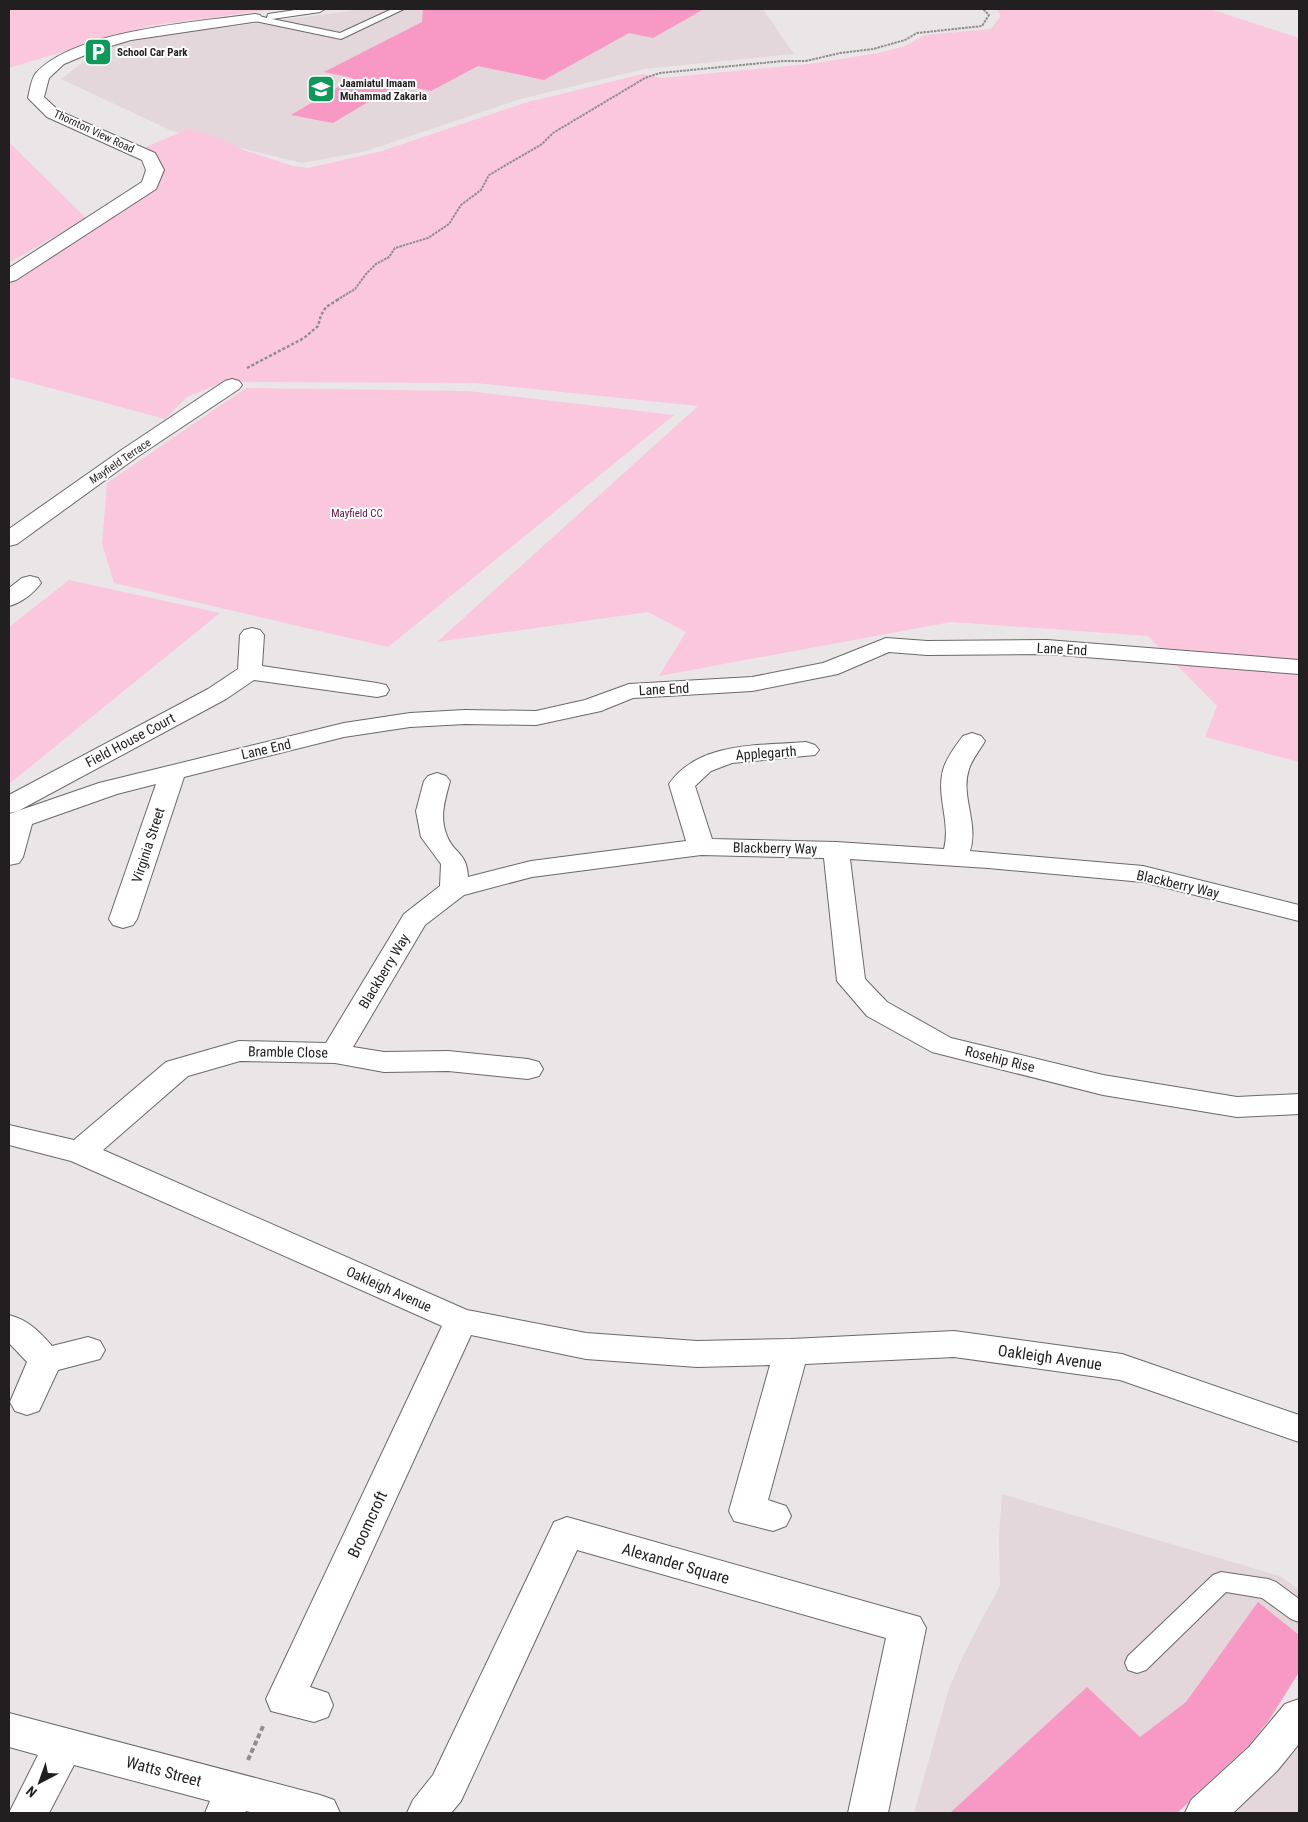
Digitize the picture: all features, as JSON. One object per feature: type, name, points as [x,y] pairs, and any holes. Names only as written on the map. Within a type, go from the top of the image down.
[{"type":"street","name":"Thornton View Road","points":[[9,276],[150,185],[155,170],[149,157],[53,114],[36,98],[42,76],[59,61],[92,47],[129,36],[255,18]]},
{"type":"street","name":"Mayfield Terrace","points":[[9,539],[130,453],[232,385]]},
{"type":"street","points":[[9,599],[30,583]]},
{"type":"street","points":[[252,635],[250,672],[377,690]]},
{"type":"street","name":"Lane End","points":[[12,816],[173,771],[344,730],[410,720],[464,717],[536,718],[592,706],[629,691],[752,684],[829,669],[886,645],[927,648],[1047,646],[1299,667]]},
{"type":"street","name":"Field House Court","points":[[12,816],[217,694],[250,672]]},
{"type":"street","points":[[954,858],[958,846],[960,824],[954,792],[956,770],[972,740]]},
{"type":"street","name":"Applegarth","points":[[701,847],[682,784],[702,766],[728,756],[806,750]]},
{"type":"street","name":"Virginia Street","points":[[123,919],[173,771]]},
{"type":"street","points":[[437,781],[429,811],[434,837],[454,864],[454,889]]},
{"type":"street","points":[[10,857],[12,816]]},
{"type":"street","name":"Blackberry Way","points":[[335,1053],[414,920],[454,889],[531,870],[701,847],[836,850],[1144,874],[1299,913]]},
{"type":"street","name":"Rosehip Rise","points":[[836,850],[851,981],[877,1009],[893,1018],[942,1044],[1103,1085],[1237,1107],[1299,1104]]},
{"type":"street","name":"Bramble Close","points":[[80,1152],[177,1069],[239,1051],[335,1053],[384,1062],[448,1060],[528,1069]]},
{"type":"street","name":"Oakleigh Avenue","points":[[9,1135],[80,1152],[461,1321],[586,1346],[698,1354],[791,1352],[954,1344],[1122,1367],[1299,1429]]},
{"type":"street","name":"Broomcroft","points":[[300,1702],[461,1321]]},
{"type":"street","points":[[9,1327],[22,1335],[44,1360]]},
{"type":"street","points":[[44,1360],[88,1350]]},
{"type":"street","points":[[773,1516],[746,1511],[791,1352]]},
{"type":"street","points":[[28,1402],[44,1360]]},
{"type":"street","name":"Alexander Square","points":[[427,1813],[447,1788],[567,1532],[907,1628],[868,1813]]},
{"type":"street","points":[[1204,1813],[1263,1759],[1299,1716]]},
{"type":"street","name":"Watts Street","points":[[9,1730],[64,1744],[230,1802],[320,1813]]},
{"type":"street","points":[[28,1813],[64,1744]]},
{"type":"lane","name":"Thornton View Road","points":[[255,18],[320,9]]},
{"type":"lane","points":[[255,18],[341,36],[399,9]]},
{"type":"lane","points":[[1137,1664],[1221,1582],[1268,1588],[1299,1612]]},
{"type":"path","points":[[232,385],[223,382],[255,362],[304,338],[318,326],[320,315],[326,307],[355,289],[366,274],[376,264],[389,257],[395,248],[428,238],[449,224],[461,205],[480,190],[489,175],[542,144],[553,133],[645,78],[660,73],[676,71],[783,61],[806,61],[840,53],[873,49],[904,40],[917,33],[982,26],[989,15],[984,9]]},
{"type":"path","points":[[230,1802],[261,1727],[300,1702]]},
{"type":"shaded area","name":"Jaamiatul Imaam Muhammad Zakaria","points":[[364,9],[763,9],[794,54],[644,69],[517,100],[367,151],[302,163],[172,131],[61,79],[103,47],[215,20],[229,27]]},
{"type":"shaded area","points":[[1002,1494],[1280,1576],[1299,1590],[1299,1672],[1255,1742],[1177,1813],[914,1813],[949,1688],[965,1652],[1000,1585],[999,1536]]},
{"type":"shaded area","points":[[1299,1748],[1299,1813],[1237,1813],[1240,1807]]},
{"type":"green space","points":[[9,9],[277,9],[148,26],[9,68]]},
{"type":"green space","points":[[996,9],[1210,9],[1299,38],[1299,762],[1205,737],[1217,706],[1148,636],[951,622],[659,676],[686,632],[648,612],[437,642],[698,406],[475,383],[223,382],[187,397],[165,419],[9,377],[9,280],[103,224],[140,196],[154,165],[144,148],[188,129],[214,136],[244,150],[293,166],[308,168],[382,151],[524,103],[643,74],[661,78],[809,64],[879,53],[905,46],[925,35],[991,29],[1001,16]]},
{"type":"green space","points":[[9,142],[86,218],[9,263]]},
{"type":"green space","name":"Mayfield CC","points":[[246,388],[468,391],[674,415],[388,647],[114,583],[102,544],[107,483]]},
{"type":"green space","points":[[69,580],[220,613],[9,784],[9,627]]},
{"type":"building","points":[[423,9],[704,9],[653,38],[629,33],[544,80],[478,66],[431,91],[398,84],[333,123],[291,115],[353,78],[324,72],[422,22]]},
{"type":"building","points":[[1258,1602],[1299,1635],[1299,1672],[1269,1720],[1248,1746],[1177,1813],[950,1813],[1087,1687],[1140,1737],[1186,1702]]},
{"type":"place","name":"School Car Park","points":[[98,52]]},
{"type":"place","name":"Jaamiatul Imaam Muhammad Zakaria","points":[[321,89]]}]
